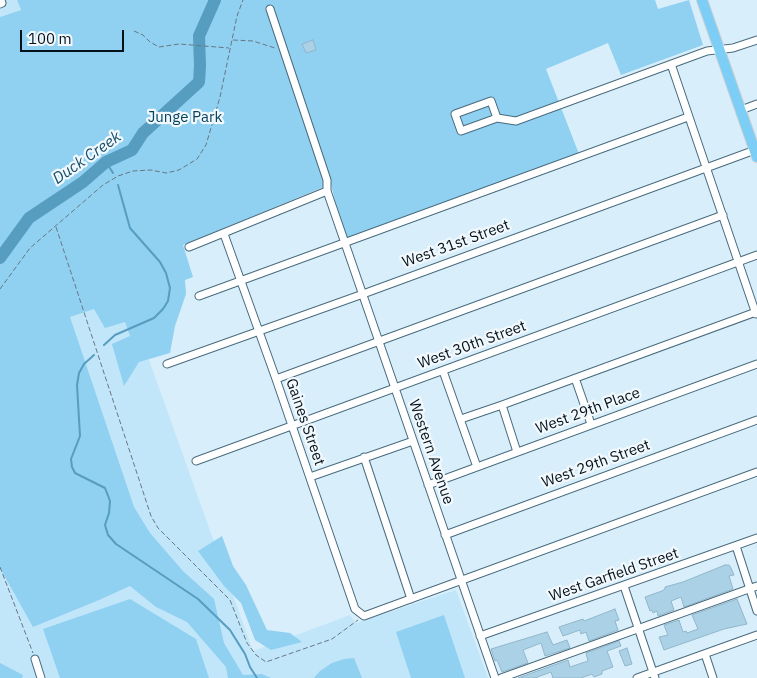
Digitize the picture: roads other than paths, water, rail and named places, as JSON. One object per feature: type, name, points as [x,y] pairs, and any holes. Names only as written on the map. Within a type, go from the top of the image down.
[{"type":"highway","points":[[702,0],[756,153]]},
{"type":"street","points":[[0,4],[2,3],[1,0]]},
{"type":"street","name":"Western Avenue","points":[[270,9],[327,180],[327,191],[495,678]]},
{"type":"street","points":[[497,118],[491,101],[455,114],[460,131],[497,118],[516,121],[671,64],[707,52],[733,48],[757,40]]},
{"type":"street","points":[[460,419],[502,406],[756,314],[671,64]]},
{"type":"street","points":[[740,110],[757,104]]},
{"type":"street","points":[[199,296],[688,117]]},
{"type":"street","name":"West 31st Street","points":[[167,364],[363,294],[706,167],[756,153]]},
{"type":"street","points":[[189,247],[327,191]]},
{"type":"street","points":[[276,379],[723,215]]},
{"type":"street","name":"Gaines Street","points":[[224,234],[355,609],[364,616],[411,599]]},
{"type":"street","name":"West 30th Street","points":[[196,461],[757,255]]},
{"type":"street","name":"West 29th Place","points":[[428,485],[757,364]]},
{"type":"street","points":[[443,371],[477,467]]},
{"type":"street","points":[[575,378],[591,424]]},
{"type":"street","points":[[502,406],[517,452]]},
{"type":"street","name":"West 29th Street","points":[[445,535],[757,420]]},
{"type":"street","points":[[310,477],[413,441]]},
{"type":"street","points":[[364,457],[411,599],[757,472]]},
{"type":"street","name":"West Garfield Street","points":[[480,636],[757,538]]},
{"type":"street","points":[[736,546],[753,588],[757,611]]},
{"type":"street","points":[[624,586],[654,675]]},
{"type":"street","points":[[501,678],[753,588]]},
{"type":"street","points":[[637,678],[654,675],[757,635]]},
{"type":"street","points":[[705,654],[713,678]]},
{"type":"street","points":[[35,659],[41,678]]},
{"type":"waterway","name":"Duck Creek","points":[[0,258],[29,218],[83,182],[106,162],[132,150],[143,133],[199,82],[199,36],[215,0]]},
{"type":"waterway","points":[[106,162],[113,173]]},
{"type":"waterway","points":[[104,345],[115,335],[154,318],[168,301],[170,288],[166,273],[160,262],[130,228],[118,185]]},
{"type":"waterway","points":[[94,355],[84,364],[79,373],[77,385],[80,436],[71,459],[75,473],[105,488],[110,501],[105,525],[108,535],[116,544],[198,599],[230,630],[257,678]]},
{"type":"park label","name":"Junge Park","points":[[185,118]]}]
